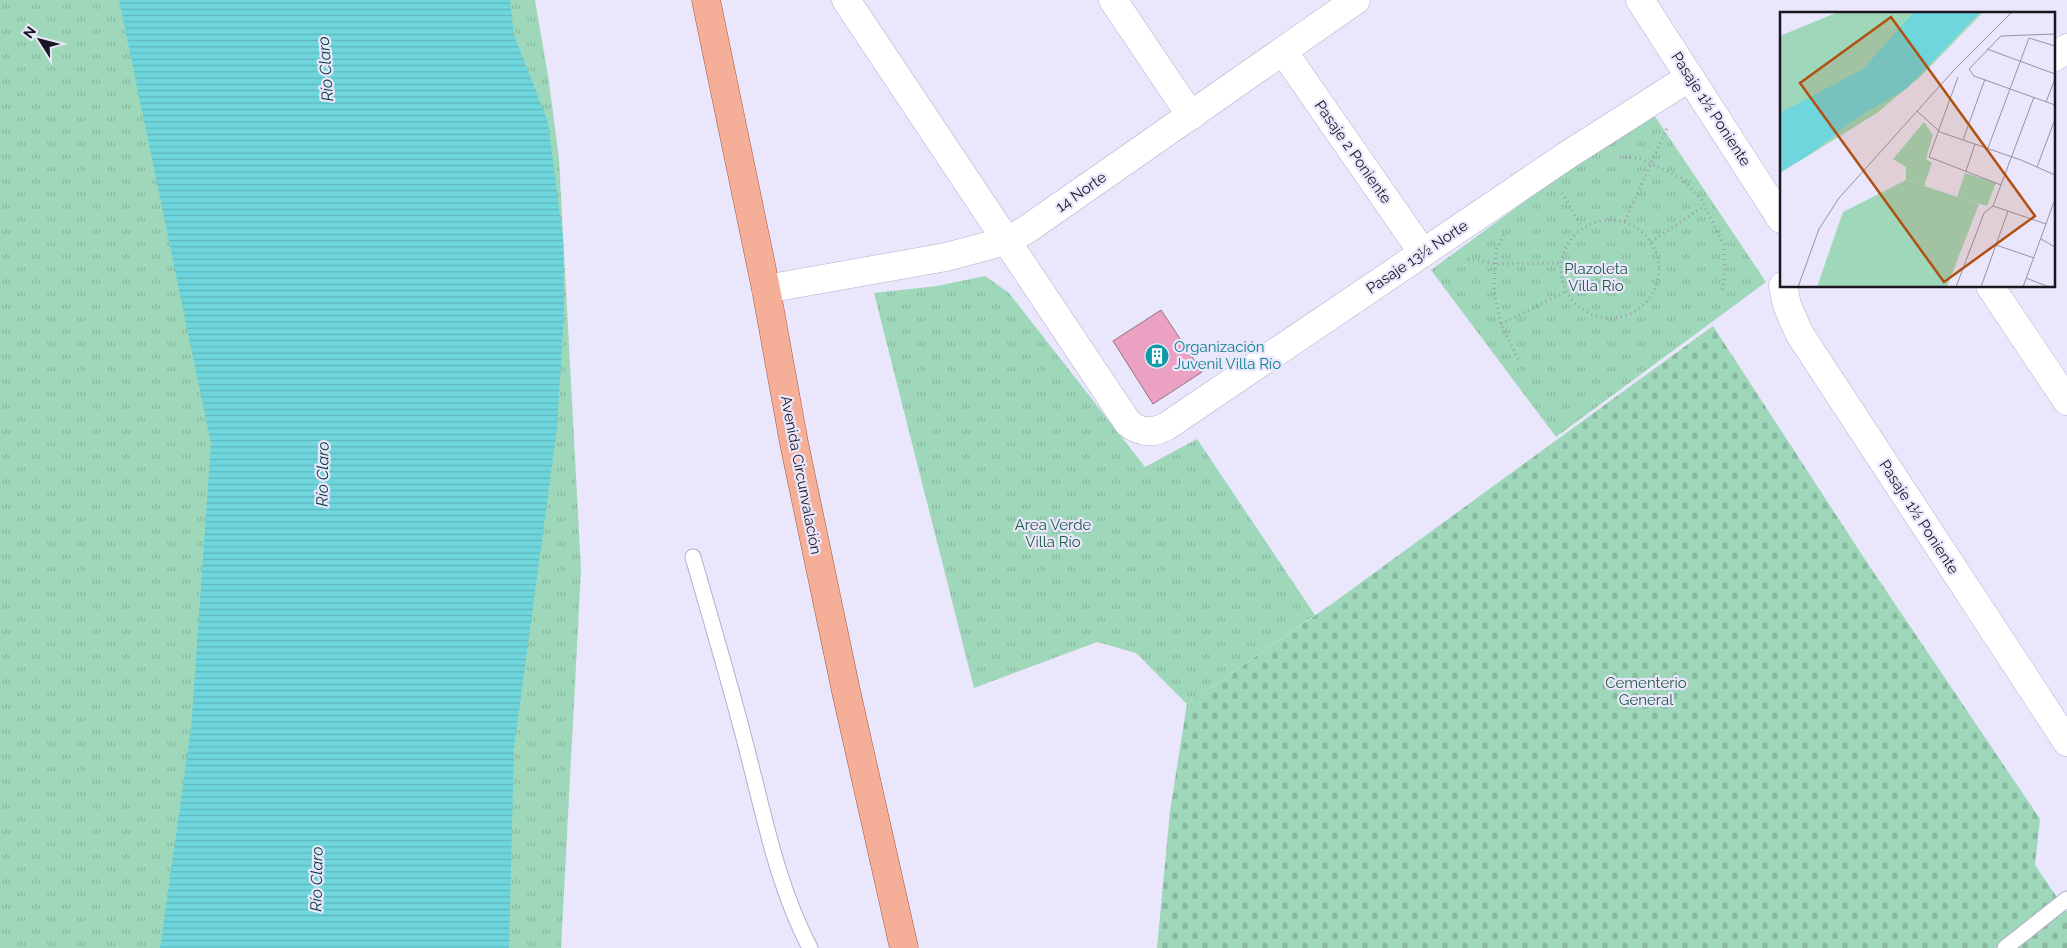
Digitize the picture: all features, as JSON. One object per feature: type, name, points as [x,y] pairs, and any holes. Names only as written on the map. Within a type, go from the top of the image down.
[{"type":"main road","name":"Avenida Circunvalación","points":[[706,0],[766,289],[794,443],[846,691],[904,948]]},
{"type":"street","points":[[846,0],[1006,240]]},
{"type":"street","points":[[1113,0],[1190,116]]},
{"type":"street","name":"14 Norte","points":[[766,289],[946,257],[1006,240],[1026,230],[1356,0]]},
{"type":"street","name":"Pasaje 1½ Poniente","points":[[1640,0],[1780,217]]},
{"type":"street","points":[[2054,57],[2067,48]]},
{"type":"street","name":"Pasaje 2 Poniente","points":[[1283,51],[1423,253]]},
{"type":"street","name":"Pasaje 13½ Norte","points":[[1006,240],[1128,423],[1143,431],[1159,430],[1568,154],[1690,77]]},
{"type":"street","name":"Pasaje 1½ Poniente","points":[[1783,288],[1787,306],[1799,333],[2067,742]]},
{"type":"street","points":[[1991,288],[2067,401]]},
{"type":"lane","points":[[693,557],[740,720],[779,874],[797,923],[810,948]]},
{"type":"lane","points":[[2005,948],[2067,898]]},
{"type":"path","points":[[1625,221],[1670,120]]},
{"type":"path","points":[[1614,157],[1638,158],[1650,163],[1681,178],[1701,199],[1724,245],[1725,272],[1722,292]]},
{"type":"path","points":[[1651,242],[1704,206]]},
{"type":"path","points":[[1613,220],[1625,221],[1634,226],[1651,242],[1659,262],[1657,285],[1642,307],[1625,316],[1600,318],[1576,306],[1565,292],[1562,284],[1560,263],[1573,236],[1590,223],[1613,220]]},
{"type":"path","points":[[1504,234],[1496,250],[1494,291],[1501,324],[1520,363]]},
{"type":"path","points":[[1423,253],[1496,264],[1560,263]]},
{"type":"path","points":[[1501,324],[1565,292]]},
{"type":"green space","points":[[0,0],[535,0],[549,82],[559,159],[581,570],[561,948],[0,948]]},
{"type":"green space","name":"Plazoleta Villa Río","points":[[1650,109],[1766,282],[1556,437],[1431,270]]},
{"type":"green space","name":"Area Verde Villa Río","points":[[985,276],[1009,293],[1145,467],[1197,439],[1315,615],[1187,704],[1136,653],[1097,642],[974,688],[874,293],[937,286]]},
{"type":"green space","name":"Cementerio General","points":[[1713,326],[1864,558],[2040,819],[2035,865],[2067,912],[2067,948],[1157,948],[1170,811],[1187,704],[1333,603]]},
{"type":"water","name":"Río Claro","points":[[119,0],[510,0],[514,35],[548,122],[563,239],[564,315],[557,428],[514,748],[509,948],[160,948],[191,729],[211,444]]},
{"type":"building","name":"Organización Juvenil Villa Río","points":[[1161,310],[1202,372],[1153,404],[1113,341]]},
{"type":"place","name":"Organización Juvenil Villa Río","points":[[1157,356]]}]
